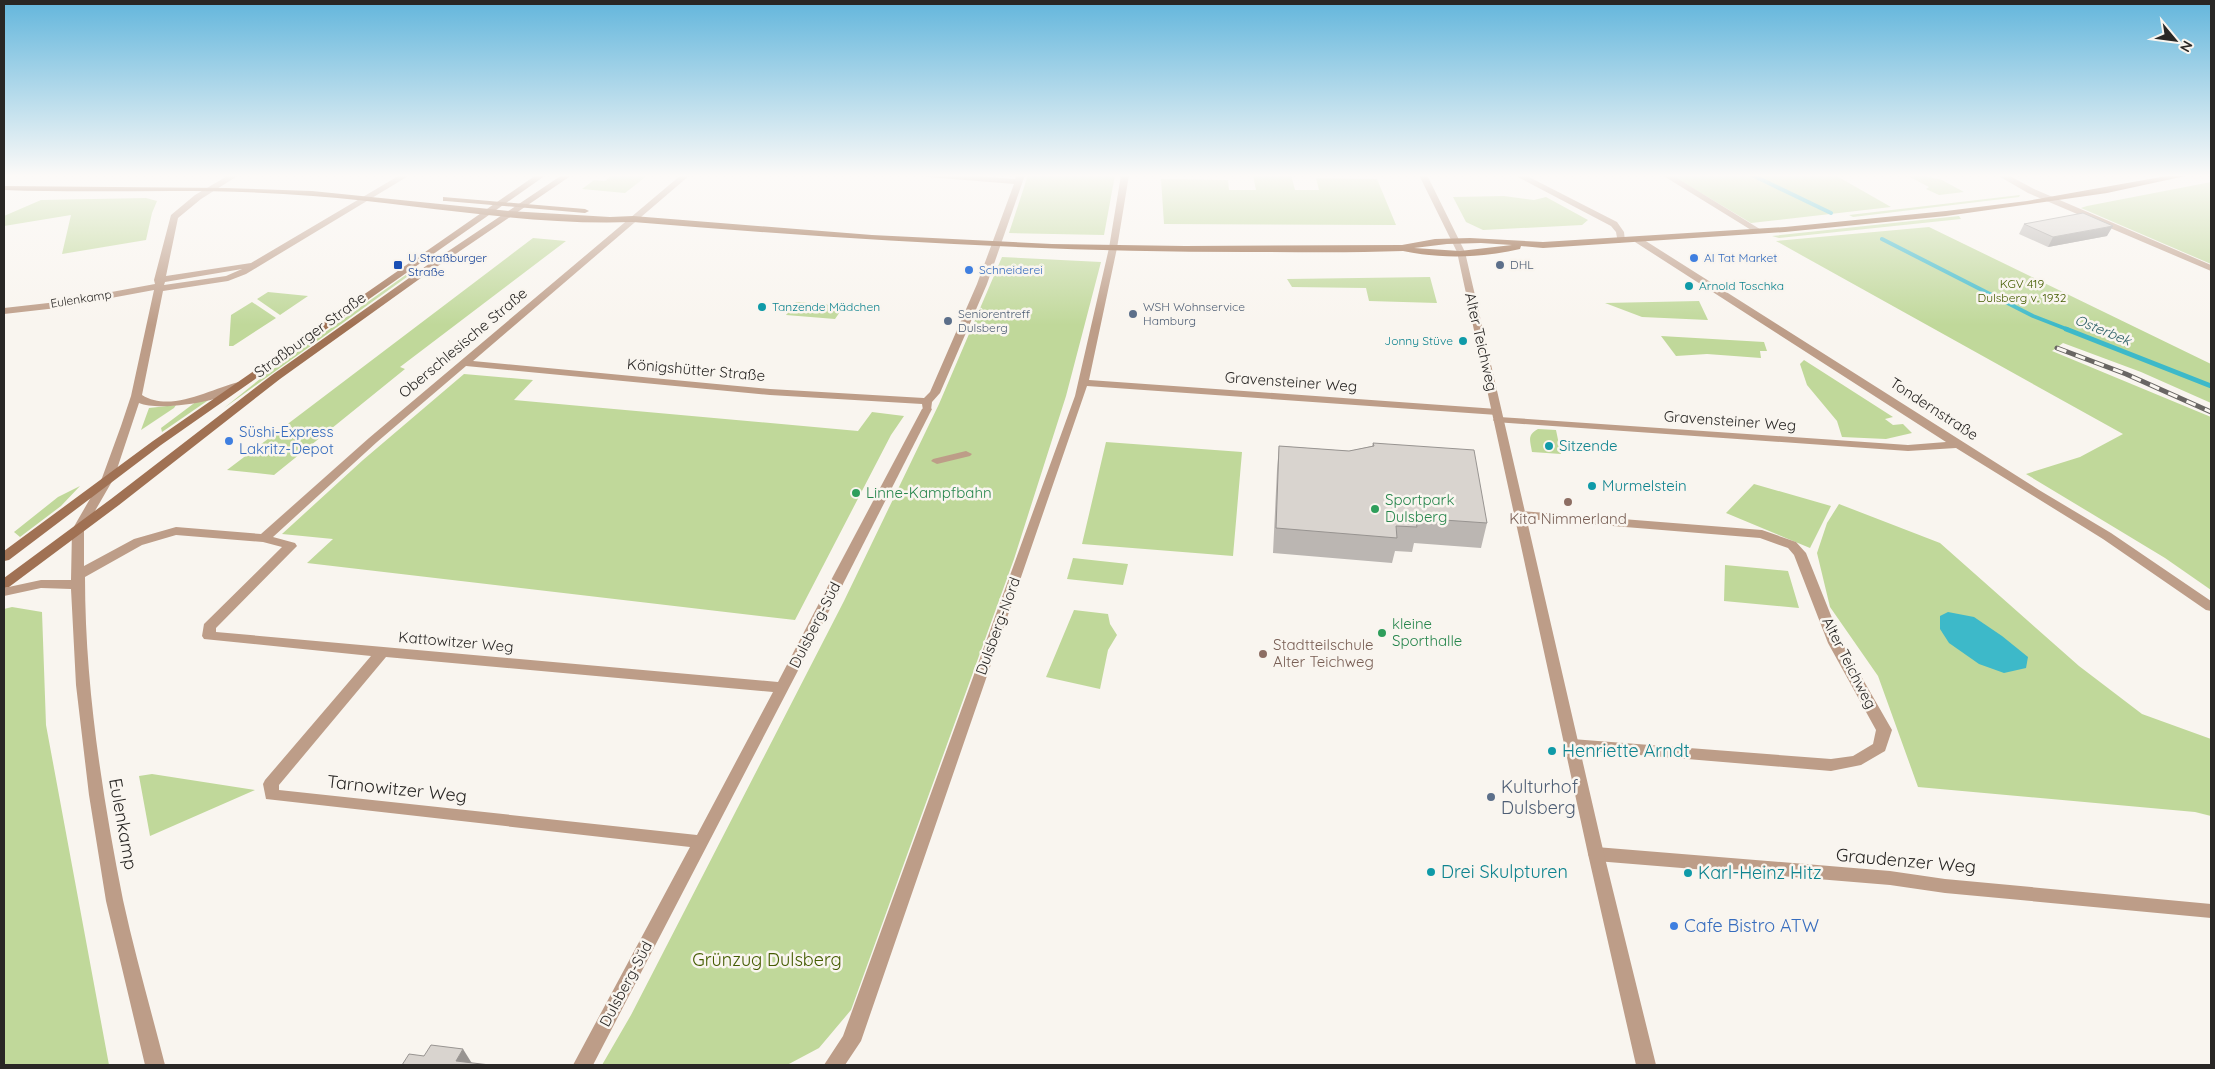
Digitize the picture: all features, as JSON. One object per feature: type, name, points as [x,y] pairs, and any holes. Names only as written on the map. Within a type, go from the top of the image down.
[{"type":"main road","name":"Straßburger Straße","points":[[4,557],[108,478],[469,225]]},
{"type":"main road","name":"Straßburger Straße","points":[[4,584],[78,530],[276,377],[492,225]]},
{"type":"main road","points":[[696,225],[814,234],[996,244],[1113,248],[1289,250],[1402,248],[1418,244],[1492,241],[1522,245],[1621,241],[1824,225]]},
{"type":"main road","points":[[1402,248],[1420,253],[1461,252],[1499,251],[1522,245]]},
{"type":"street","points":[[78,530],[108,478],[122,442],[136,396],[172,225]]},
{"type":"street","name":"Eulenkamp","points":[[4,311],[57,304],[158,285],[228,278],[259,263],[323,225]]},
{"type":"street","name":"Oberschlesische Straße","points":[[264,538],[462,363],[627,225]]},
{"type":"street","name":"Dulsberg-Süd","points":[[583,1065],[783,688],[927,405],[935,393],[982,284],[1003,225]]},
{"type":"street","name":"Dulsberg-Nord","points":[[834,1065],[851,1041],[1083,383],[1117,225]]},
{"type":"street","name":"Alter Teichweg","points":[[1448,225],[1461,252],[1596,854],[1646,1065]]},
{"type":"street","points":[[1615,225],[1620,232],[1621,241]]},
{"type":"street","points":[[1749,225],[1759,231]]},
{"type":"street","points":[[2110,225],[2211,268]]},
{"type":"street","name":"Tondernstraße","points":[[1638,240],[2035,494],[2107,536],[2211,607]]},
{"type":"street","name":"Königshütter Straße","points":[[462,363],[927,405]]},
{"type":"street","name":"Gravensteiner Weg","points":[[1083,383],[1908,448],[1958,444]]},
{"type":"street","points":[[136,396],[151,403],[172,403],[223,392],[241,384]]},
{"type":"street","points":[[937,460],[966,454]]},
{"type":"street","name":"Alter Teichweg","points":[[1520,515],[1762,534],[1792,546],[1800,553],[1835,643],[1884,730],[1880,747],[1856,761],[1831,765],[1572,745]]},
{"type":"street","name":"Eulenkamp","points":[[78,530],[78,615],[83,685],[97,795],[116,900],[155,1065]]},
{"type":"street","points":[[4,592],[47,583],[70,584],[79,581],[131,545],[167,533],[184,531],[264,538]]},
{"type":"street","name":"Kattowitzer Weg","points":[[264,538],[291,546],[209,627],[209,636],[783,688]]},
{"type":"street","name":"Tarnowitzer Weg","points":[[383,652],[271,784],[272,795],[702,842]]},
{"type":"street","name":"Graudenzer Weg","points":[[1596,854],[1890,878],[1945,886],[2211,910]]},
{"type":"green space","points":[[69,225],[149,225],[146,240],[62,254]]},
{"type":"green space","points":[[1012,225],[1106,225],[1104,235],[1009,233]]},
{"type":"green space","points":[[1472,225],[1582,225],[1582,225],[1483,230]]},
{"type":"green space","points":[[1876,225],[1905,225],[1779,238],[1772,236]]},
{"type":"green space","points":[[2120,225],[2211,225],[2211,264]]},
{"type":"green space","name":"KGV 419 Dulsberg v. 1932","points":[[1929,227],[2211,364],[2211,403],[2141,372],[2063,343],[2052,351],[2211,417],[2211,590],[2165,558],[2026,474],[2080,457],[2123,434],[1776,241]]},
{"type":"green space","points":[[533,238],[566,241],[400,367],[405,369],[274,475],[227,470]]},
{"type":"green space","name":"Grünzug Dulsberg","points":[[1002,257],[1101,262],[1066,396],[1014,559],[851,1010],[819,1048],[787,1065],[602,1065],[631,1015],[844,601],[939,404]]},
{"type":"green space","points":[[414,269],[418,269],[224,408],[265,375]]},
{"type":"green space","points":[[1430,277],[1437,303],[1369,301],[1366,288],[1292,287],[1287,279]]},
{"type":"green space","points":[[268,292],[308,296],[280,315],[257,299]]},
{"type":"green space","points":[[1699,301],[1708,320],[1642,317],[1605,303]]},
{"type":"green space","points":[[252,302],[276,318],[233,346],[229,346],[231,315]]},
{"type":"green space","points":[[796,302],[844,306],[835,319],[786,315]]},
{"type":"green space","points":[[1661,336],[1764,342],[1767,351],[1760,351],[1761,358],[1707,354],[1676,356]]},
{"type":"green space","points":[[1804,360],[1893,417],[1885,419],[1893,425],[1903,424],[1912,433],[1886,439],[1842,437],[1837,421],[1807,385],[1800,364]]},
{"type":"green space","points":[[464,374],[533,380],[514,400],[858,431],[872,412],[904,416],[891,435],[795,620],[307,563],[333,539],[282,534],[363,460]]},
{"type":"green space","points":[[210,399],[162,432],[161,428],[197,401]]},
{"type":"green space","points":[[176,405],[174,408],[141,430],[149,408]]},
{"type":"green space","points":[[1538,429],[1556,430],[1561,454],[1532,452],[1531,436]]},
{"type":"green space","points":[[1106,442],[1242,452],[1233,556],[1082,544]]},
{"type":"green space","points":[[1754,484],[1831,506],[1810,548],[1726,513]]},
{"type":"green space","points":[[80,486],[61,506],[20,537],[14,532],[58,497]]},
{"type":"green space","points":[[1839,504],[1940,543],[2079,666],[2142,714],[2211,739],[2211,816],[2195,812],[1918,787],[1878,676],[1830,607],[1817,553],[1827,523]]},
{"type":"green space","points":[[1073,558],[1128,564],[1123,585],[1067,579]]},
{"type":"green space","points":[[1725,565],[1788,571],[1799,608],[1724,601]]},
{"type":"green space","points":[[12,607],[42,612],[46,725],[109,1065],[4,1065],[4,609]]},
{"type":"green space","points":[[1074,610],[1108,614],[1110,624],[1117,635],[1108,650],[1100,689],[1046,677]]},
{"type":"green space","points":[[152,774],[255,790],[150,836],[139,776]]},
{"type":"water","points":[[1948,612],[1974,617],[2002,636],[2028,657],[2026,668],[2004,673],[1979,664],[1949,643],[1940,629],[1940,616]]},
{"type":"building","points":[[2026,225],[2113,226],[2053,237]]},
{"type":"building","name":"Sportpark Dulsberg","points":[[1373,443],[1474,450],[1487,523],[1415,518],[1417,527],[1396,526],[1397,538],[1276,528],[1279,446],[1349,451],[1374,446]]},
{"type":"building","points":[[431,1045],[463,1049],[456,1061],[490,1065],[402,1065],[409,1054],[424,1056]]},
{"type":"waterway","name":"Osterbek","points":[[1882,239],[2033,316],[2069,330]]},
{"type":"waterway","name":"Osterbek","points":[[2066,329],[2211,386]]},
{"type":"railway","points":[[2057,348],[2126,374],[2211,412]]},
{"type":"place","name":"Al Tat Market","points":[[1694,258]]},
{"type":"place","name":"U Straßburger Straße","points":[[398,265]]},
{"type":"place","name":"DHL","points":[[1500,265]]},
{"type":"place","name":"Schneiderei","points":[[969,270]]},
{"type":"place","name":"Arnold Toschka","points":[[1689,286]]},
{"type":"place","name":"Tanzende Mädchen","points":[[762,307]]},
{"type":"place","name":"WSH Wohnservice Hamburg","points":[[1133,314]]},
{"type":"place","name":"Seniorentreff Dulsberg","points":[[948,321]]},
{"type":"place","name":"Jonny Stüve","points":[[1463,341]]},
{"type":"place","name":"Süshi-Express Lakritz-Depot","points":[[229,441]]},
{"type":"place","name":"Sitzende","points":[[1549,446]]},
{"type":"place","name":"Murmelstein","points":[[1592,486]]},
{"type":"place","name":"Linne-Kampfbahn","points":[[856,493]]},
{"type":"place","name":"Kita Nimmerland","points":[[1568,502]]},
{"type":"place","name":"Sportpark Dulsberg","points":[[1375,509]]},
{"type":"place","name":"kleine Sporthalle","points":[[1382,633]]},
{"type":"place","name":"Stadtteilschule Alter Teichweg","points":[[1263,654]]},
{"type":"place","name":"Henriette Arndt","points":[[1552,751]]},
{"type":"place","name":"Kulturhof Dulsberg","points":[[1491,797]]},
{"type":"place","name":"Drei Skulpturen","points":[[1431,872]]},
{"type":"place","name":"Karl-Heinz Hitz","points":[[1688,873]]},
{"type":"place","name":"Cafe Bistro ATW","points":[[1674,926]]}]
